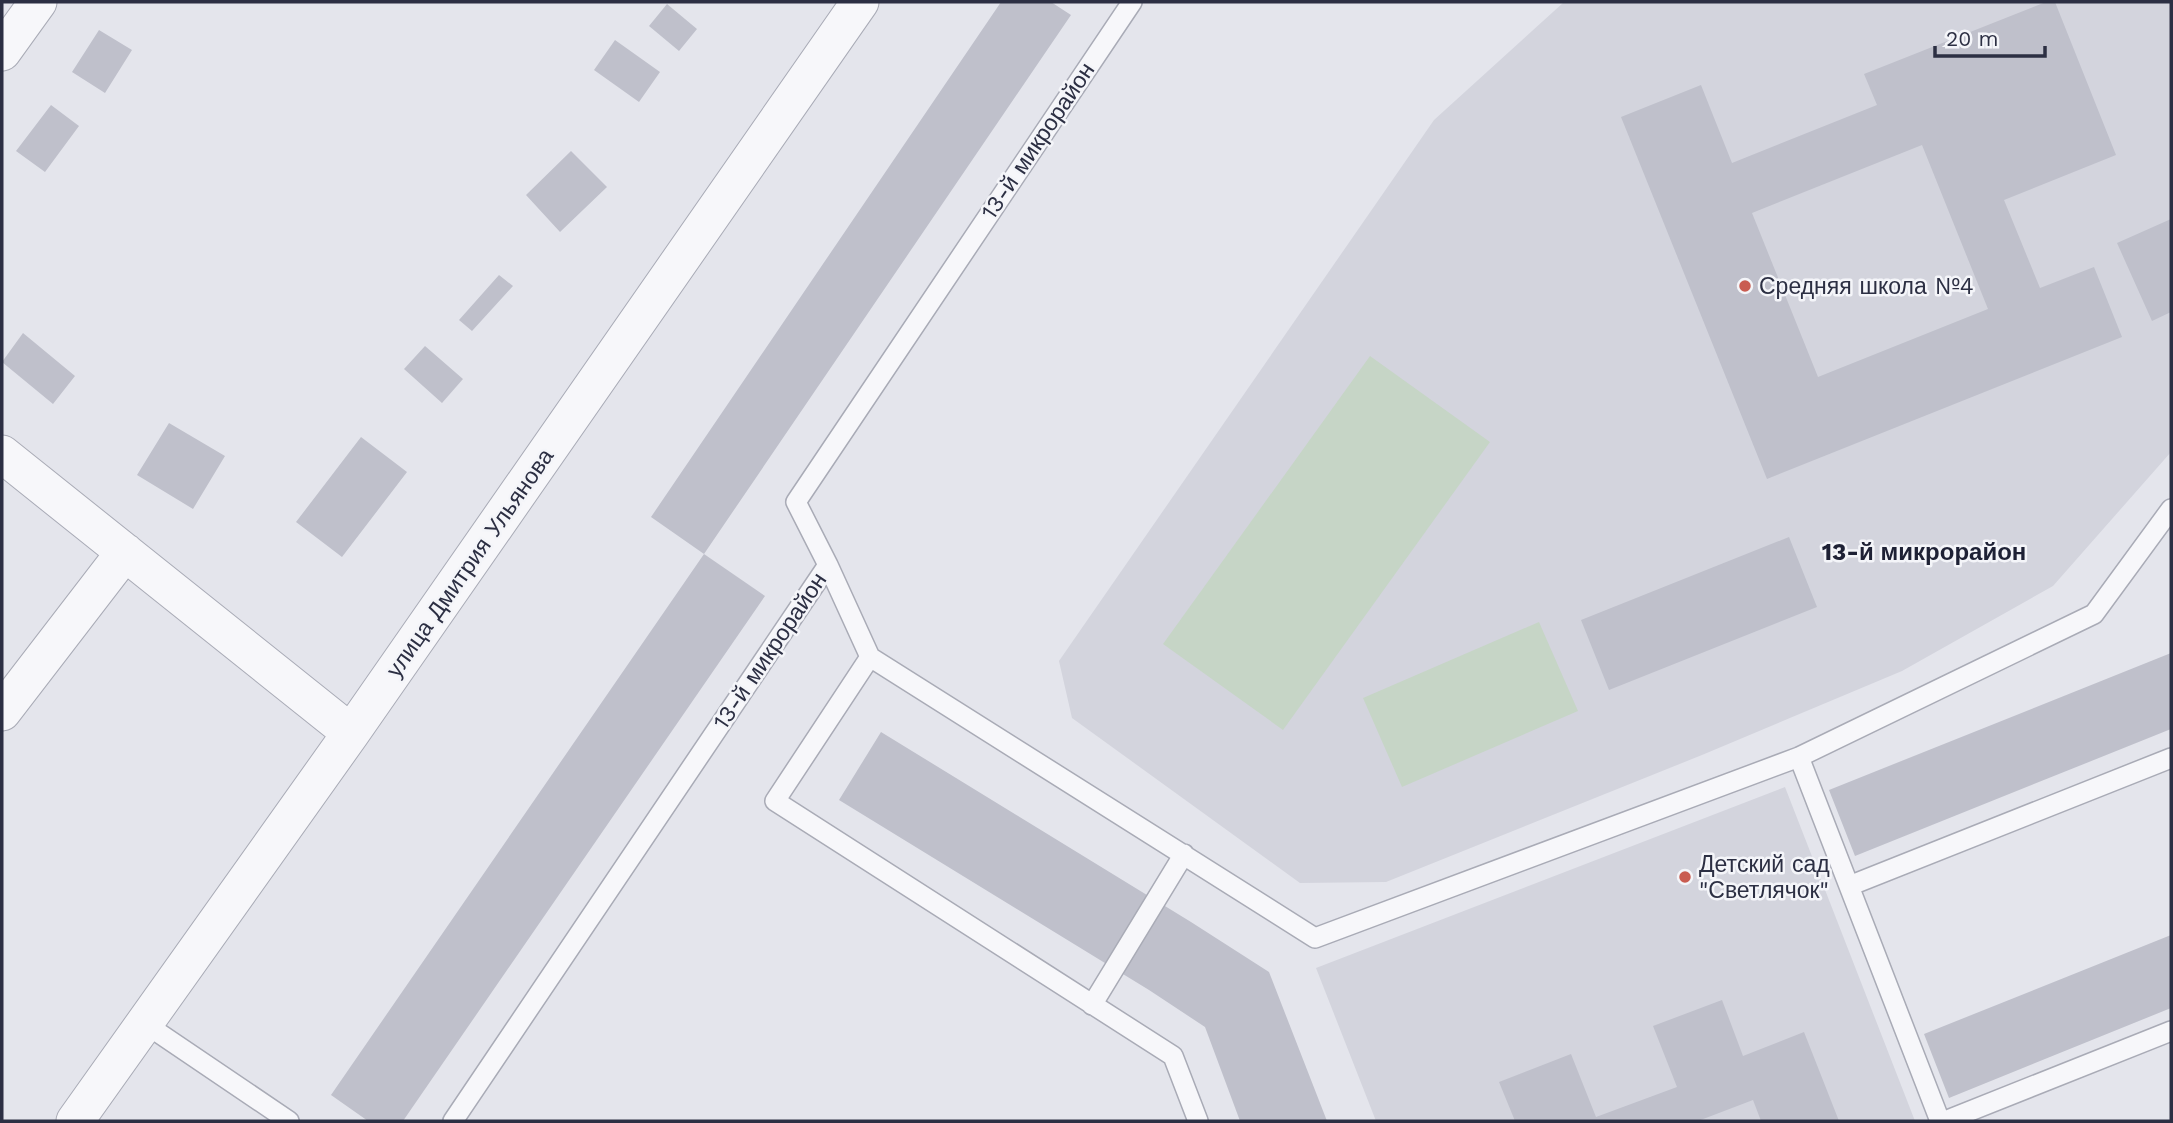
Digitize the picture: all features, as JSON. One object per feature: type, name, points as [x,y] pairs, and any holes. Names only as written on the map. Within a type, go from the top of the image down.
[{"type":"street","points":[[2,52],[38,2]]},
{"type":"street","name":"улица Дмитрия Ульянова","points":[[75,1121],[351,733],[860,2]]},
{"type":"street","points":[[2,454],[351,733]]},
{"type":"street","points":[[2,712],[125,552]]},
{"type":"lane","name":"13-й микрорайон","points":[[453,1121],[828,565],[796,502],[1132,2]]},
{"type":"lane","points":[[828,565],[870,657],[1315,938],[1799,757],[2094,614],[2171,509]]},
{"type":"lane","points":[[870,657],[775,801],[1173,1056],[1198,1121]]},
{"type":"lane","points":[[1799,757],[1943,1121],[2171,1031]]},
{"type":"lane","points":[[1849,886],[2171,758]]},
{"type":"lane","points":[[1092,1004],[1184,854]]},
{"type":"lane","points":[[144,1023],[289,1121]]},
{"type":"shaded area","name":"Средняя школа №4","points":[[1564,2],[2171,2],[2171,452],[2053,586],[1902,671],[1386,882],[1300,883],[1072,718],[1059,661],[1434,120]]},
{"type":"shaded area","name":"Детский сад \"Светлячок\"","points":[[1785,787],[1915,1121],[1376,1121],[1316,968]]},
{"type":"green space","points":[[1370,356],[1490,442],[1283,730],[1163,644]]},
{"type":"green space","points":[[1539,622],[1578,711],[1402,787],[1363,698]]},
{"type":"building","points":[[1001,2],[1051,2],[1071,15],[704,554],[651,517]]},
{"type":"building","points":[[2046,2],[2055,2],[2116,155],[2004,200],[2040,288],[2094,267],[2122,337],[1767,479],[1621,117],[1701,85],[1732,163],[1877,105],[1864,74]],"holes":[[[1922,145],[1988,309],[1818,377],[1752,213]]]},
{"type":"building","points":[[667,4],[697,29],[679,51],[649,26]]},
{"type":"building","points":[[99,30],[132,50],[105,93],[72,72]]},
{"type":"building","points":[[615,40],[660,72],[639,102],[594,70]]},
{"type":"building","points":[[51,105],[79,126],[45,172],[16,151]]},
{"type":"building","points":[[571,151],[607,187],[560,232],[526,195]]},
{"type":"building","points":[[2171,219],[2171,312],[2152,321],[2117,243]]},
{"type":"building","points":[[499,275],[513,286],[472,331],[459,320]]},
{"type":"building","points":[[23,333],[75,376],[53,404],[2,362]]},
{"type":"building","points":[[425,346],[463,379],[442,403],[404,369]]},
{"type":"building","points":[[169,423],[225,456],[193,509],[137,475]]},
{"type":"building","points":[[361,437],[407,472],[342,557],[296,522]]},
{"type":"building","points":[[1789,537],[1817,607],[1609,690],[1581,620]]},
{"type":"building","points":[[704,554],[765,596],[403,1121],[368,1121],[331,1095]]},
{"type":"building","points":[[2171,653],[2171,729],[1855,856],[1829,790]]},
{"type":"building","points":[[881,732],[1269,972],[1327,1121],[1240,1121],[1205,1027],[839,800]]},
{"type":"building","points":[[2171,935],[2171,1008],[1949,1098],[1924,1034]]},
{"type":"building","points":[[1722,1000],[1743,1056],[1804,1032],[1839,1121],[1761,1121],[1753,1100],[1698,1121],[1515,1121],[1499,1082],[1571,1054],[1596,1117],[1677,1087],[1653,1026]]},
{"type":"place","name":"Средняя школа №4","points":[[1745,286]]},
{"type":"place","name":"Детский сад \"Светлячок\"","points":[[1685,877]]},
{"type":"district","name":"13-й микрорайон","points":[[1924,552]]}]
